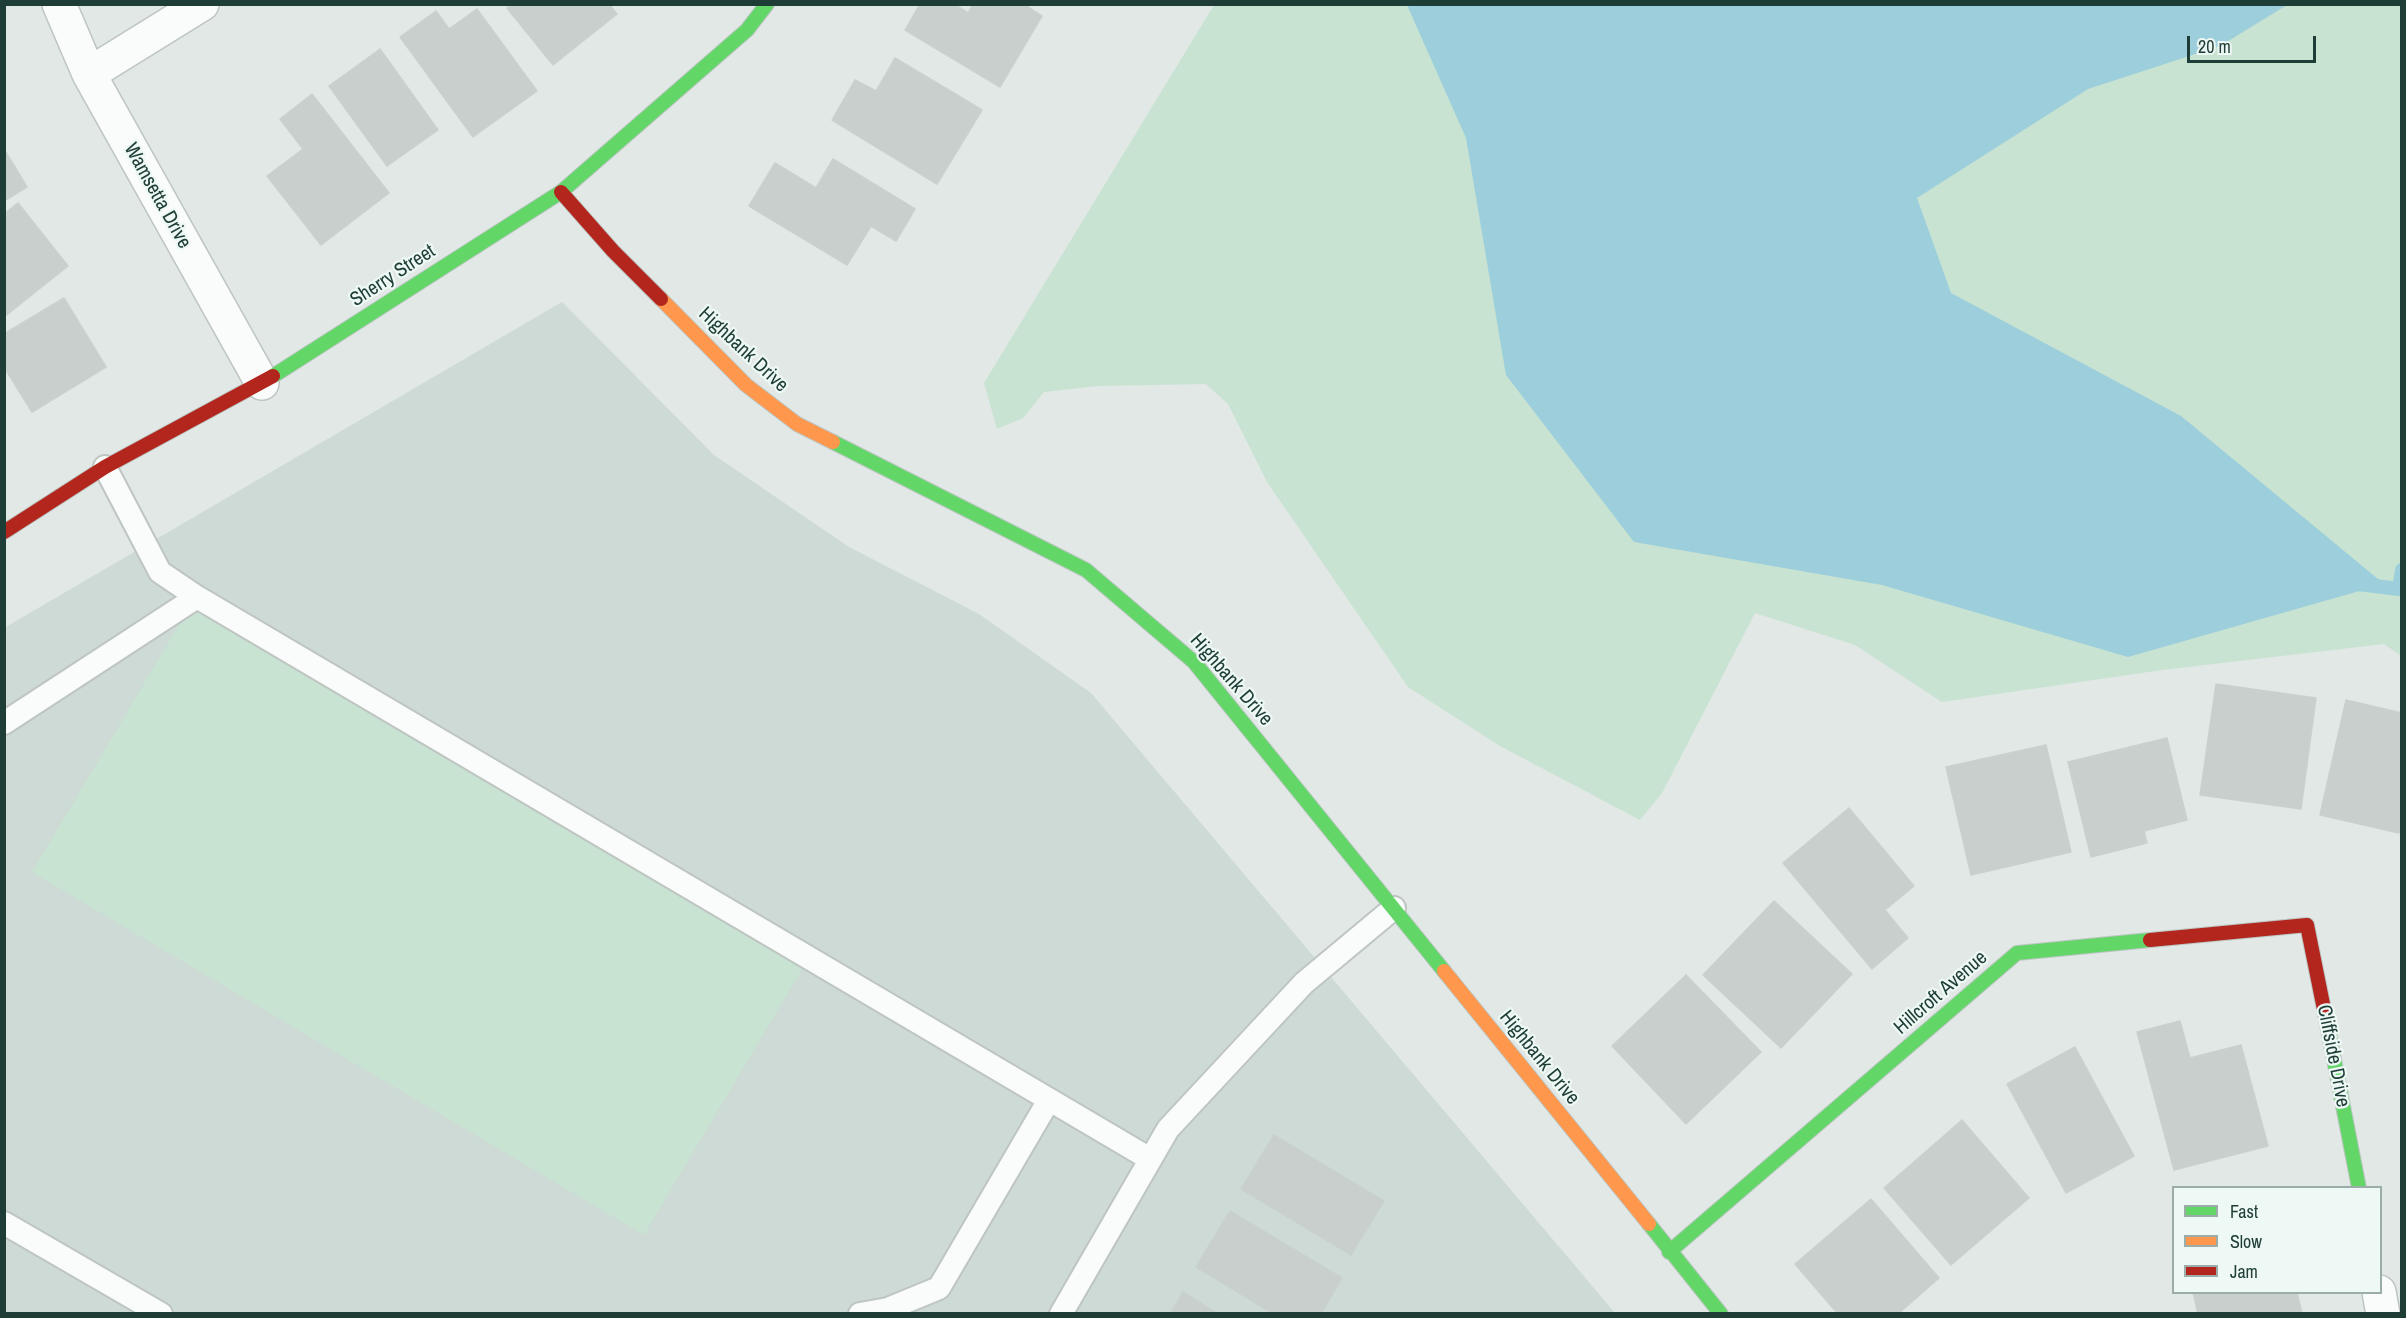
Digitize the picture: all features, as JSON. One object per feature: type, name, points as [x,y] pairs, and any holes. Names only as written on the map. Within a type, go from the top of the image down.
[{"type":"street","name":"Wamsetta Drive","points":[[58,4],[89,74],[262,383]]},
{"type":"street","points":[[89,74],[202,4]]},
{"type":"street","name":"Sherry Street","points":[[4,532],[105,467],[262,383],[561,192],[747,30],[767,4]]},
{"type":"street","name":"Highbank Drive","points":[[561,192],[613,251],[746,385],[797,424],[1086,570],[1194,662],[1721,1314]]},
{"type":"street","name":"Hillcroft Avenue","points":[[1669,1252],[2017,953],[2307,925]]},
{"type":"street","name":"Cliffside Drive","points":[[2307,925],[2358,1186]]},
{"type":"street","points":[[2379,1294],[2383,1314]]},
{"type":"lane","points":[[105,467],[160,572],[197,597],[1150,1160]]},
{"type":"lane","points":[[4,723],[197,597]]},
{"type":"lane","points":[[1061,1314],[1168,1129],[1304,983],[1394,908]]},
{"type":"lane","points":[[860,1314],[888,1309],[939,1288],[1048,1100]]},
{"type":"lane","points":[[4,1222],[161,1314]]},
{"type":"shaded area","points":[[562,302],[714,455],[849,547],[979,614],[1091,693],[1615,1313],[5,1313],[4,628]]},
{"type":"green space","points":[[1214,5],[2401,5],[2401,656],[2384,644],[2162,670],[1942,702],[1855,645],[1755,613],[1662,793],[1640,820],[1500,746],[1408,687],[1267,482],[1228,404],[1206,384],[1098,386],[1044,392],[1023,418],[997,429],[984,383]]},
{"type":"green space","points":[[192,603],[804,966],[644,1235],[32,872]]},
{"type":"water","points":[[1407,5],[2287,5],[2220,46],[2088,89],[1917,198],[1951,293],[2181,416],[2384,584],[2128,657],[1882,585],[1634,542],[1506,375],[1466,138]]},
{"type":"building","points":[[512,4],[609,4],[617,14],[553,65],[507,8]]},
{"type":"building","points":[[920,4],[954,4],[968,13],[973,4],[1024,4],[1042,16],[1000,87],[905,30]]},
{"type":"building","points":[[477,9],[537,91],[473,137],[400,37],[436,11],[449,29]]},
{"type":"building","points":[[380,49],[438,130],[387,166],[329,86]]},
{"type":"building","points":[[895,58],[982,110],[937,184],[832,120],[855,80],[876,91]]},
{"type":"building","points":[[312,94],[389,193],[321,245],[267,176],[303,149],[280,119]]},
{"type":"building","points":[[4,149],[27,187],[4,201]]},
{"type":"building","points":[[833,159],[915,209],[896,241],[871,226],[847,265],[749,206],[775,163],[816,188]]},
{"type":"building","points":[[18,203],[68,266],[4,317],[4,214]]},
{"type":"building","points":[[64,298],[106,367],[32,412],[4,367],[4,334]]},
{"type":"building","points":[[2216,684],[2316,698],[2301,809],[2200,795]]},
{"type":"building","points":[[2346,700],[2402,713],[2402,821],[2399,833],[2320,815]]},
{"type":"building","points":[[2167,738],[2187,820],[2144,831],[2147,843],[2091,857],[2068,762]]},
{"type":"building","points":[[2046,745],[2071,852],[1971,875],[1946,767]]},
{"type":"building","points":[[1849,808],[1914,886],[1885,910],[1908,938],[1872,969],[1783,863]]},
{"type":"building","points":[[1774,901],[1852,974],[1781,1048],[1703,975]]},
{"type":"building","points":[[1686,975],[1761,1052],[1686,1124],[1612,1046]]},
{"type":"building","points":[[2180,1021],[2190,1058],[2241,1045],[2268,1146],[2174,1170],[2137,1032]]},
{"type":"building","points":[[2075,1047],[2134,1156],[2066,1193],[2007,1084]]},
{"type":"building","points":[[1962,1120],[2029,1198],[1951,1265],[1884,1188]]},
{"type":"building","points":[[1274,1135],[1384,1201],[1351,1255],[1241,1189]]},
{"type":"building","points":[[1871,1199],[1939,1278],[1898,1314],[1838,1314],[1795,1264]]},
{"type":"building","points":[[1230,1211],[1342,1278],[1321,1314],[1274,1314],[1196,1267]]},
{"type":"building","points":[[1183,1292],[1218,1314],[1170,1314]]},
{"type":"building","points":[[2193,1294],[2297,1294],[2302,1314],[2198,1314]]},
{"type":"waterway","points":[[2358,584],[2399,589],[2402,570]]},
{"type":"traffic: fast","points":[[273,376],[561,192],[747,30],[767,4]]},
{"type":"traffic: fast","points":[[833,442],[1086,570],[1194,662],[1444,971]]},
{"type":"traffic: fast","points":[[1669,1252],[2017,953],[2150,940]]},
{"type":"traffic: fast","points":[[2329,1034],[2359,1186]]},
{"type":"traffic: fast","points":[[1649,1224],[1721,1314]]},
{"type":"traffic: slow","points":[[661,299],[746,385],[797,424],[833,442]]},
{"type":"traffic: slow","points":[[1444,971],[1649,1224]]},
{"type":"traffic: jam","points":[[561,192],[613,251],[661,299]]},
{"type":"traffic: jam","points":[[4,532],[105,467],[273,376]]},
{"type":"traffic: jam","points":[[2150,940],[2307,925],[2329,1034]]}]
